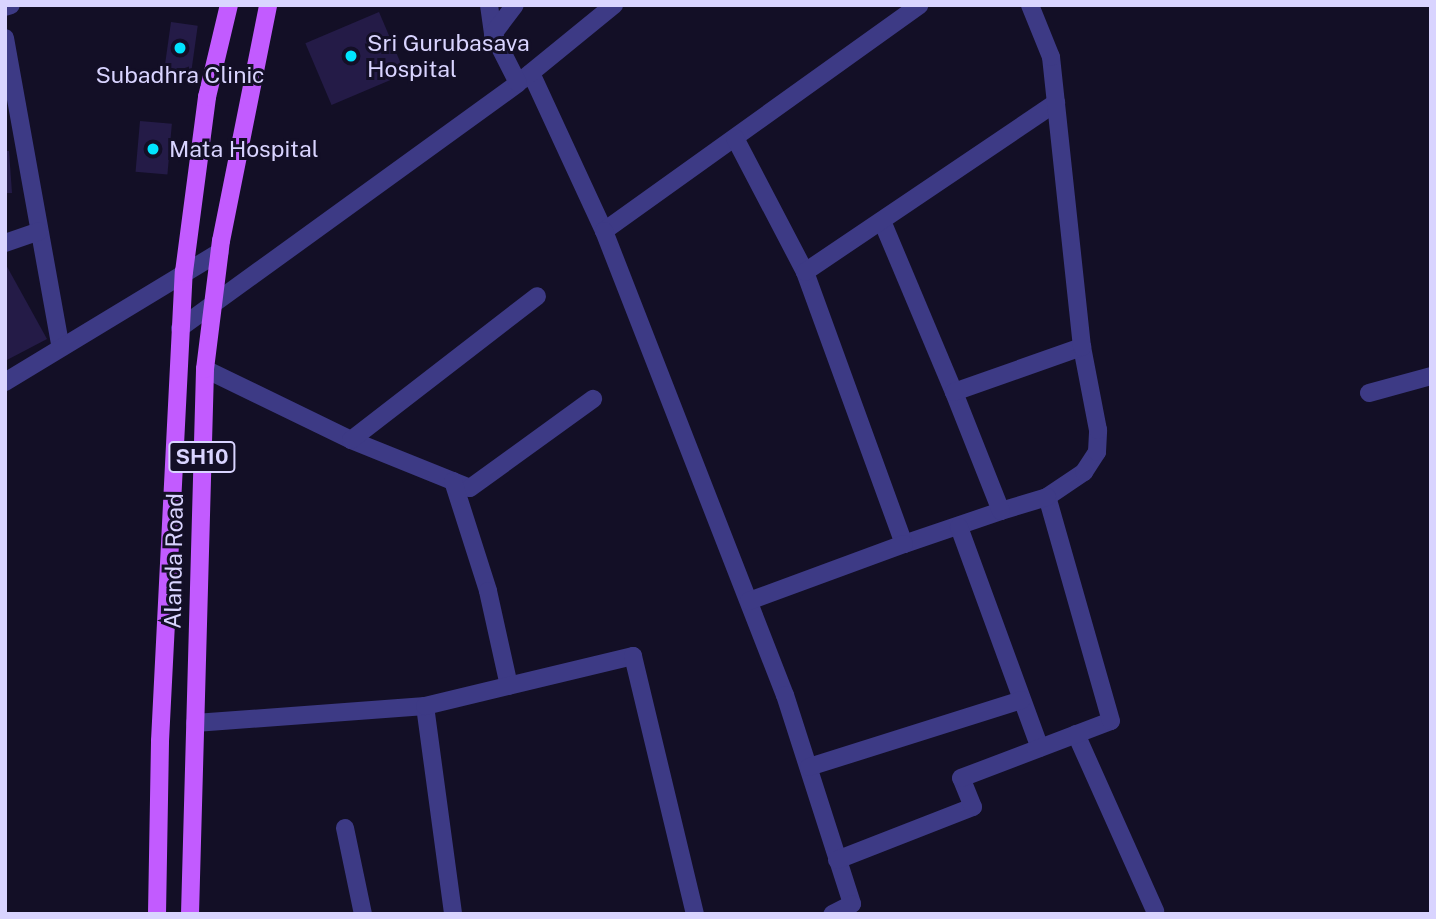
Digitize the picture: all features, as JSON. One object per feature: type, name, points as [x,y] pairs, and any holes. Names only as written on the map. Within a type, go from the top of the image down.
[{"type":"main road","name":"Alanda Road","points":[[157,914],[161,714],[184,272],[207,97],[229,5]]},
{"type":"main road","name":"Alanda Road","points":[[190,914],[205,369],[220,252],[268,5]]},
{"type":"street","points":[[5,7],[11,5]]},
{"type":"street","points":[[489,5],[493,34],[525,78],[604,231],[749,601],[808,767],[852,904],[832,914]]},
{"type":"street","points":[[493,34],[515,5]]},
{"type":"street","points":[[180,328],[215,306],[525,78],[614,5]]},
{"type":"street","points":[[604,231],[920,5]]},
{"type":"street","points":[[749,601],[904,544],[1047,496],[1084,472],[1097,452],[1098,430],[1082,347],[1051,57],[1030,5]]},
{"type":"street","points":[[5,37],[13,125],[39,231],[60,345]]},
{"type":"street","points":[[805,272],[1056,103]]},
{"type":"street","points":[[734,138],[805,272],[904,544]]},
{"type":"street","points":[[882,221],[1001,511]]},
{"type":"street","points":[[5,243],[39,231]]},
{"type":"street","points":[[5,382],[60,345],[220,252]]},
{"type":"street","points":[[351,440],[537,296]]},
{"type":"street","points":[[954,392],[1082,347]]},
{"type":"street","points":[[205,369],[351,440],[470,488],[593,399]]},
{"type":"street","points":[[1369,393],[1431,376]]},
{"type":"street","points":[[453,481],[488,591],[509,686]]},
{"type":"street","points":[[837,860],[973,807],[961,778],[1111,721],[1047,496]]},
{"type":"street","points":[[959,527],[1040,748]]},
{"type":"street","points":[[195,723],[425,706],[633,656],[695,914]]},
{"type":"street","points":[[808,767],[1022,700]]},
{"type":"street","points":[[425,706],[453,914]]},
{"type":"street","points":[[1076,734],[1155,911]]},
{"type":"street","points":[[345,828],[363,914]]},
{"type":"building","points":[[379,12],[405,74],[332,105],[305,43]]},
{"type":"building","points":[[171,22],[198,26],[191,75],[164,72]]},
{"type":"building","points":[[140,121],[172,124],[167,175],[136,172]]},
{"type":"building","points":[[5,151],[9,151],[12,193],[5,193]]},
{"type":"building","points":[[5,263],[47,339],[5,361]]},
{"type":"place","name":"Subadhra Clinic","points":[[180,48]]},
{"type":"place","name":"Sri Gurubasava Hospital","points":[[351,56]]},
{"type":"place","name":"Mata Hospital","points":[[153,149]]}]
